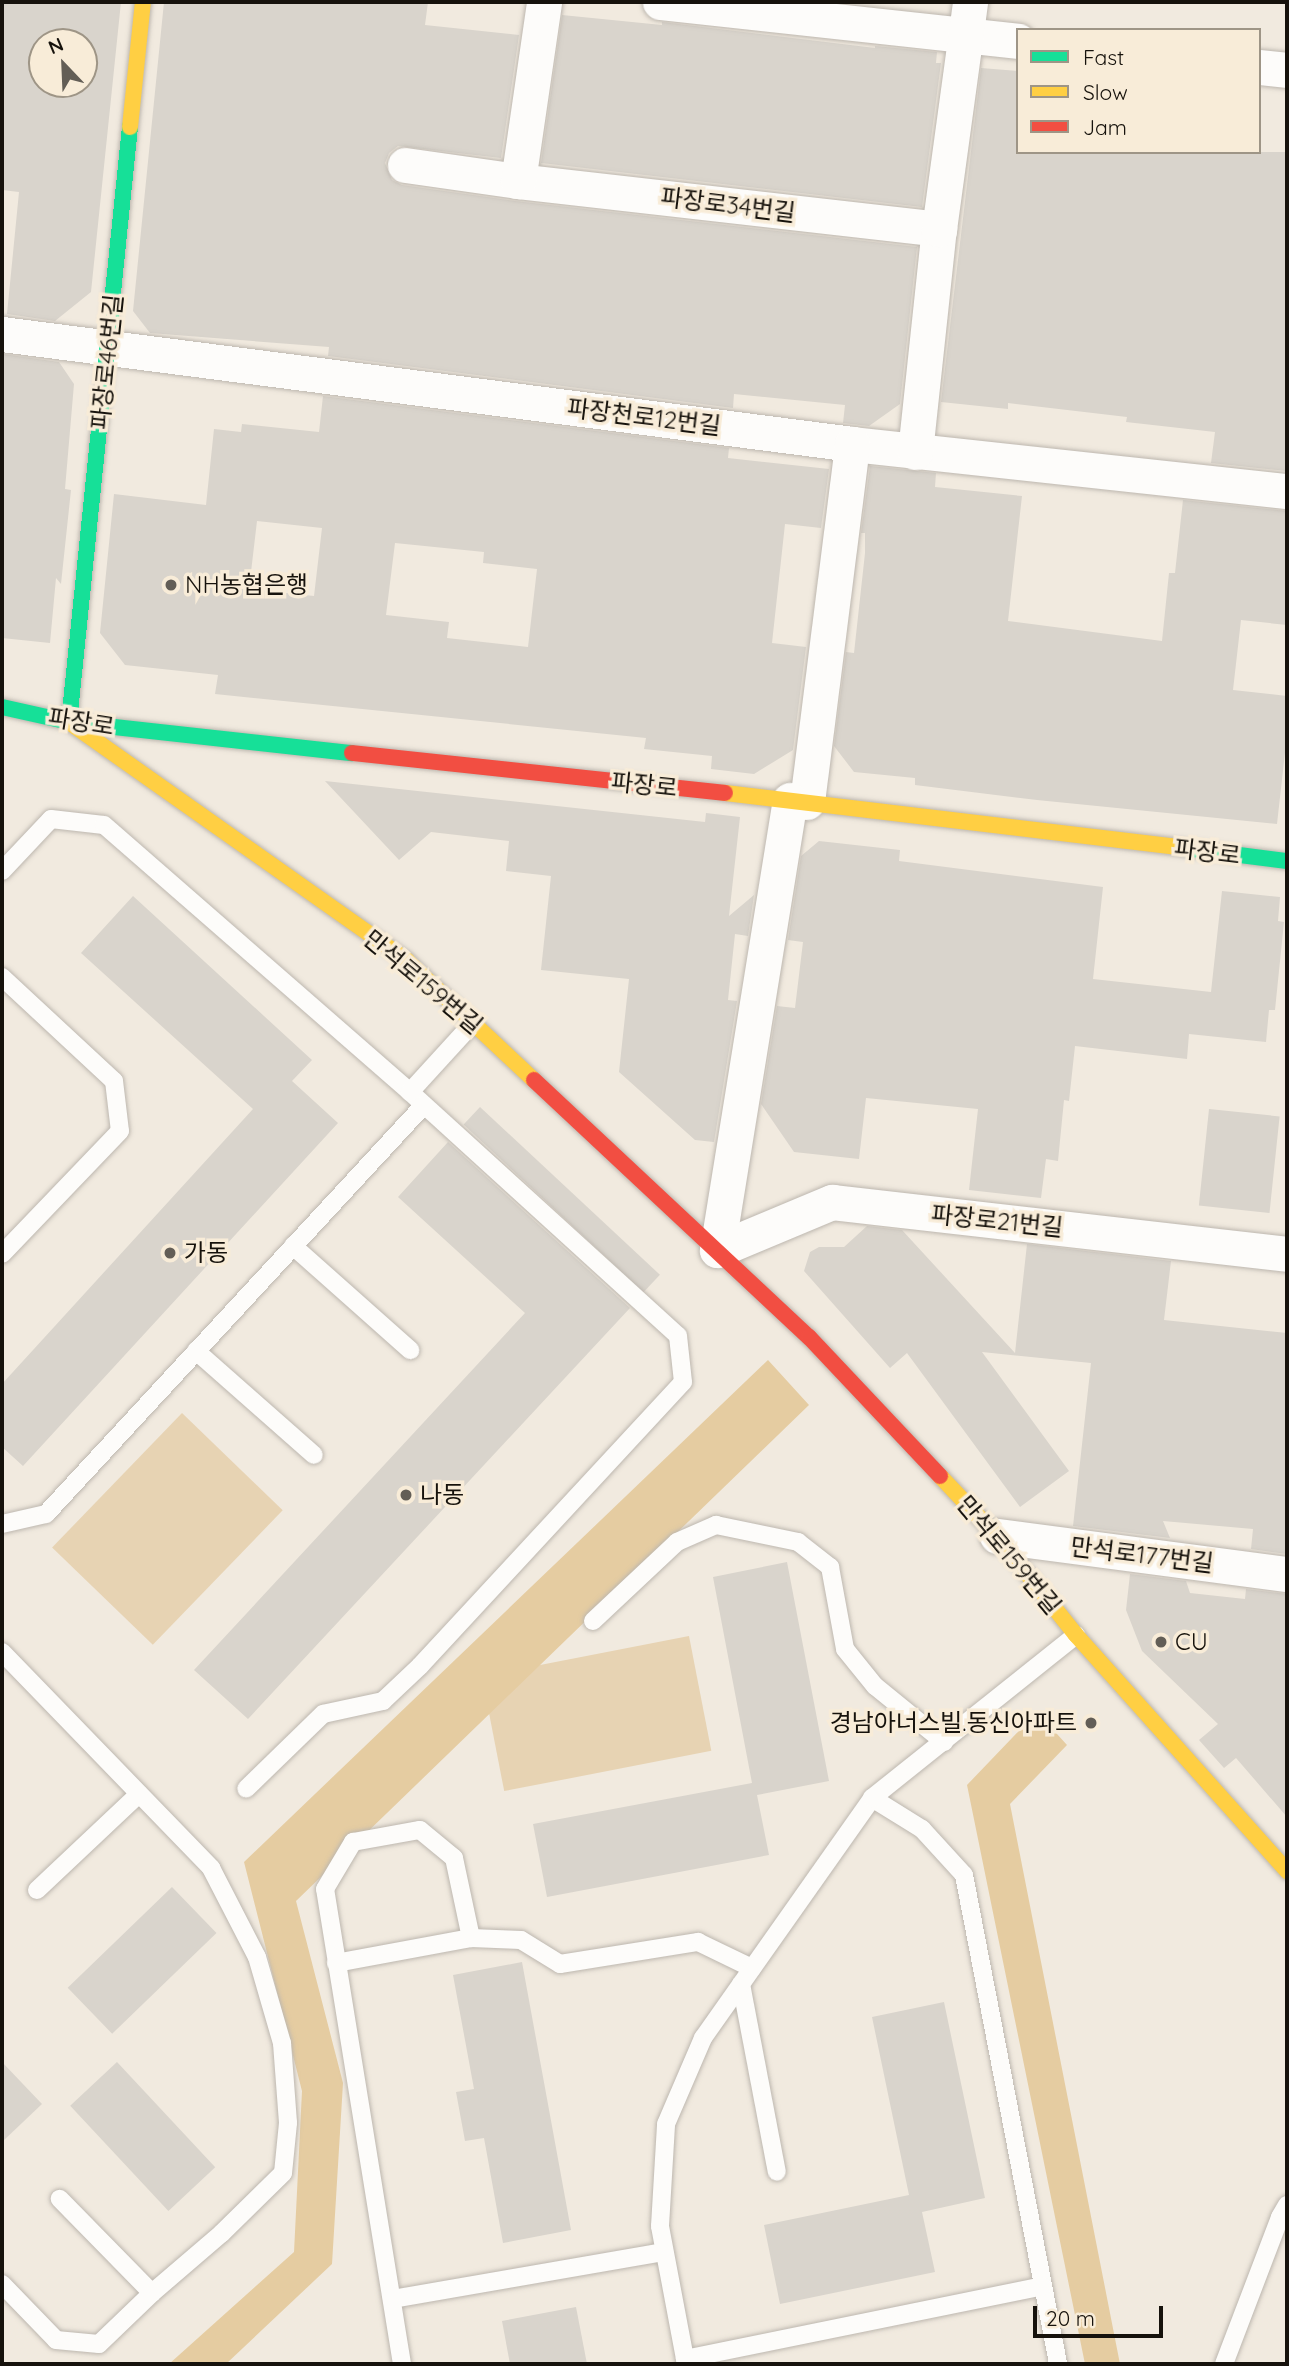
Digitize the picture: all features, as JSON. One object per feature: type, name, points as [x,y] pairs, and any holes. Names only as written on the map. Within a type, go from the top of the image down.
[{"type":"street","name":"파장로46번길","points":[[69,723],[142,2]]},
{"type":"street","points":[[518,181],[544,2]]},
{"type":"street","points":[[660,2],[968,19],[1016,40]]},
{"type":"street","points":[[915,452],[939,229],[968,19]]},
{"type":"street","points":[[1261,67],[1287,71]]},
{"type":"street","name":"파장로34번길","points":[[405,165],[518,181],[939,229]]},
{"type":"street","name":"파장천로12번길","points":[[2,334],[915,452],[1287,491]]},
{"type":"street","points":[[717,1250],[799,801],[852,444]]},
{"type":"street","name":"파장로","points":[[2,706],[69,723],[799,801],[1287,861]]},
{"type":"street","name":"만석로159번길","points":[[69,723],[406,960],[717,1250],[809,1337],[997,1536],[1076,1635],[1287,1871]]},
{"type":"street","name":"파장로21번길","points":[[717,1250],[832,1202],[1287,1254]]},
{"type":"street","name":"만석로177번길","points":[[997,1536],[1287,1574]]},
{"type":"lane","points":[[2,871],[51,819],[104,825],[410,1092],[678,1336],[682,1382],[420,1666],[383,1702],[323,1714],[246,1789]]},
{"type":"lane","points":[[2,977],[114,1081],[120,1131],[2,1254]]},
{"type":"lane","points":[[410,1092],[473,1023]]},
{"type":"lane","points":[[2,1524],[46,1514],[424,1105]]},
{"type":"lane","points":[[293,1246],[410,1350]]},
{"type":"lane","points":[[196,1351],[314,1455]]},
{"type":"lane","points":[[593,1621],[677,1542],[716,1525],[797,1542],[830,1567],[845,1648],[875,1686],[944,1742]]},
{"type":"lane","points":[[1043,2286],[685,2362],[660,2226],[666,2124],[703,2038],[752,1968],[872,1798],[1076,1635]]},
{"type":"lane","points":[[2,1652],[211,1868],[257,1957],[282,2043],[288,2123],[283,2174],[99,2344],[56,2340],[2,2284]]},
{"type":"lane","points":[[37,1890],[139,1794]]},
{"type":"lane","points":[[872,1798],[922,1829],[964,1875],[1058,2364]]},
{"type":"lane","points":[[402,2364],[325,1889],[353,1842],[420,1830],[454,1858],[471,1938]]},
{"type":"lane","points":[[336,1963],[471,1938],[520,1940],[560,1964],[698,1942],[752,1968]]},
{"type":"lane","points":[[741,1984],[777,2172]]},
{"type":"lane","points":[[60,2199],[152,2293]]},
{"type":"lane","points":[[1224,2364],[1287,2205]]},
{"type":"lane","points":[[391,2299],[664,2252]]},
{"type":"shaded area","points":[[768,1360],[809,1405],[296,1901],[343,2083],[332,2264],[226,2364],[169,2364],[294,2252],[302,2091],[244,1862]]},
{"type":"shaded area","points":[[182,1413],[283,1510],[153,1645],[52,1548]]},
{"type":"shaded area","points":[[689,1636],[711,1751],[504,1791],[482,1676]]},
{"type":"shaded area","points":[[1037,1712],[1067,1745],[1010,1804],[1120,2364],[1085,2364],[967,1785]]},
{"type":"building","points":[[2,2],[121,2],[91,292],[55,321],[7,314],[19,192],[2,190]]},
{"type":"building","points":[[164,2],[428,2],[425,25],[519,35],[501,158],[398,146],[389,153],[385,163],[392,180],[402,185],[515,201],[917,247],[900,404],[869,426],[843,423],[845,405],[734,394],[733,408],[328,356],[329,347],[150,333],[133,311]]},
{"type":"building","points":[[562,15],[662,25],[662,22],[875,48],[937,52],[936,63],[941,63],[922,207],[541,163]]},
{"type":"building","points":[[981,68],[1016,71],[1016,154],[1287,152],[1287,471],[1211,463],[1215,432],[1126,422],[1127,417],[1008,403],[1008,409],[941,402]]},
{"type":"building","points":[[3,354],[59,362],[74,384],[65,489],[71,490],[61,584],[56,578],[50,643],[2,638]]},
{"type":"building","points":[[323,396],[729,448],[728,458],[829,469],[821,528],[785,524],[772,643],[806,647],[793,750],[754,774],[711,769],[712,756],[644,749],[646,738],[215,694],[218,675],[125,665],[100,633],[114,494],[206,505],[214,429],[241,432],[242,424],[319,432]],"holes":[[[257,521],[322,528],[314,596],[249,589]],[[395,543],[484,552],[483,563],[537,569],[528,647],[447,638],[449,622],[386,615]]]},
{"type":"building","points":[[870,466],[936,473],[935,487],[1022,496],[1008,621],[1162,641],[1169,573],[1175,573],[1183,500],[1287,511],[1287,625],[1241,620],[1233,690],[1287,696],[1287,735],[1277,824],[1037,800],[915,785],[915,778],[854,772],[834,746],[846,652],[854,653],[865,553],[865,533],[861,533]]},
{"type":"building","points":[[325,781],[705,822],[706,813],[740,817],[729,916],[754,895],[748,936],[735,934],[728,1000],[737,1001],[714,1142],[695,1140],[619,1072],[629,979],[541,970],[551,876],[506,871],[509,841],[431,832],[399,860]]},
{"type":"building","points":[[819,841],[900,850],[899,861],[1103,887],[1093,979],[1211,992],[1222,891],[1280,897],[1278,921],[1284,922],[1275,1010],[1269,1010],[1266,1042],[1189,1034],[1187,1059],[1075,1046],[1069,1101],[1064,1100],[1058,1161],[1046,1159],[1041,1198],[969,1190],[978,1109],[866,1098],[859,1159],[794,1152],[761,1104],[777,1006],[795,1008],[803,942],[788,940],[801,856]]},
{"type":"building","name":"가동","points":[[133,896],[312,1060],[292,1081],[338,1123],[23,1466],[2,1447],[2,1384],[253,1109],[81,953]]},
{"type":"building","points":[[480,1107],[660,1275],[644,1292],[464,1125]]},
{"type":"building","points":[[1209,1109],[1280,1116],[1269,1213],[1199,1205]]},
{"type":"building","name":"나동","points":[[448,1142],[630,1308],[248,1719],[194,1670],[525,1313],[398,1197]]},
{"type":"building","points":[[867,1226],[902,1230],[1015,1353],[1027,1244],[1171,1261],[1164,1320],[1287,1333],[1287,1554],[1251,1549],[1253,1529],[1163,1521],[1170,1538],[1073,1526],[1091,1363],[982,1352],[1069,1471],[1020,1507],[907,1353],[890,1368],[804,1271],[810,1252],[819,1247],[844,1247]]},
{"type":"building","points":[[787,1562],[829,1781],[757,1795],[769,1855],[547,1897],[533,1824],[752,1783],[713,1577]]},
{"type":"building","points":[[1130,1574],[1186,1581],[1190,1593],[1245,1599],[1246,1589],[1287,1594],[1287,1817],[1236,1758],[1224,1768],[1199,1740],[1218,1724],[1142,1651],[1126,1610]]},
{"type":"building","points":[[172,1887],[216,1933],[112,2034],[68,1988]]},
{"type":"building","points":[[522,1962],[571,2230],[503,2243],[484,2138],[465,2141],[456,2092],[474,2089],[453,1975]]},
{"type":"building","points":[[944,2002],[985,2198],[922,2212],[935,2272],[780,2304],[764,2225],[909,2195],[872,2017]]},
{"type":"building","points":[[2,2062],[42,2104],[2,2142]]},
{"type":"building","points":[[117,2062],[215,2167],[168,2211],[70,2106]]},
{"type":"building","points":[[576,2307],[587,2364],[510,2364],[502,2321]]},
{"type":"traffic: fast","points":[[69,722],[130,127]]},
{"type":"traffic: fast","points":[[2,707],[69,722],[352,753]]},
{"type":"traffic: fast","points":[[1185,848],[1287,861]]},
{"type":"traffic: slow","points":[[130,127],[143,2]]},
{"type":"traffic: slow","points":[[69,722],[406,960],[534,1080]]},
{"type":"traffic: slow","points":[[725,793],[1185,848]]},
{"type":"traffic: slow","points":[[940,1476],[997,1536],[1076,1635],[1287,1871]]},
{"type":"traffic: jam","points":[[352,753],[725,793]]},
{"type":"traffic: jam","points":[[534,1080],[809,1337],[940,1476]]},
{"type":"place","name":"NH농협은행","points":[[171,585]]},
{"type":"place","name":"가동","points":[[170,1253]]},
{"type":"place","name":"나동","points":[[406,1495]]},
{"type":"place","name":"CU","points":[[1161,1642]]},
{"type":"place","name":"경남아너스빌.동신아파트","points":[[1091,1723]]}]
